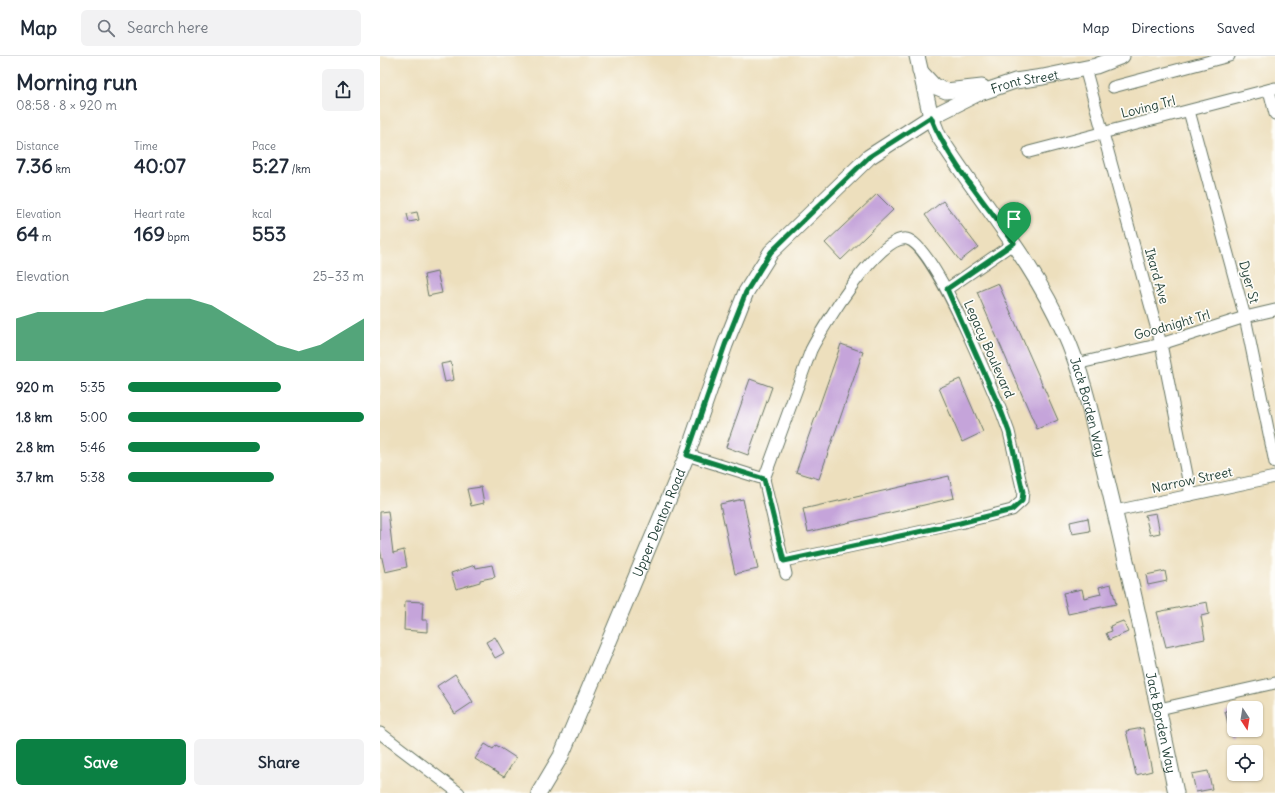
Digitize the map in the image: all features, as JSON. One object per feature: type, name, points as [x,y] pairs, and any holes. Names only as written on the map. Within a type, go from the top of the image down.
[{"type":"street","name":"Front Street","points":[[826,201],[869,157],[931,117],[977,94],[1015,80],[1085,68],[1122,56]]},
{"type":"street","points":[[1113,87],[1229,56]]},
{"type":"street","points":[[918,63],[934,86],[946,91],[978,87],[993,89]]},
{"type":"street","name":"Jack Borden Way","points":[[918,63],[931,117],[938,135],[949,153],[1014,243],[1051,304],[1065,334],[1076,364],[1115,511],[1176,793]]},
{"type":"street","name":"Ikard Ave","points":[[1085,68],[1161,344],[1191,495]]},
{"type":"street","points":[[1272,89],[1275,114]]},
{"type":"street","name":"Loving Trl","points":[[1029,152],[1272,89]]},
{"type":"street","name":"Dyer St","points":[[1188,111],[1245,317],[1275,462]]},
{"type":"street","name":"Upper Denton Road","points":[[539,793],[561,756],[687,455],[725,345],[746,292],[771,252],[826,201]]},
{"type":"street","name":"Legacy Boulevard","points":[[764,479],[811,350],[829,318],[849,288],[890,244],[899,238],[908,239],[918,246],[947,289],[1002,413],[1009,432],[1023,492],[1022,501],[1012,510],[960,523],[784,561]]},
{"type":"street","points":[[947,289],[1014,243]]},
{"type":"street","name":"Goodnight Trl","points":[[1076,364],[1161,344],[1245,317],[1275,310]]},
{"type":"street","points":[[687,455],[764,479],[786,574]]},
{"type":"street","name":"Narrow Street","points":[[1115,511],[1275,477]]},
{"type":"street","points":[[1159,709],[1275,682]]},
{"type":"street","points":[[380,733],[459,793]]},
{"type":"building","points":[[877,194],[893,210],[841,260],[825,243]]},
{"type":"building","points":[[943,201],[978,247],[960,261],[925,215]]},
{"type":"building","points":[[417,212],[419,220],[409,222],[407,214]]},
{"type":"building","points":[[437,272],[442,293],[428,296],[424,275]]},
{"type":"building","points":[[998,283],[1058,420],[1037,429],[977,292]]},
{"type":"building","points":[[841,344],[863,352],[819,479],[796,472]]},
{"type":"building","points":[[451,362],[454,380],[445,382],[441,364]]},
{"type":"building","points":[[750,379],[772,387],[748,455],[726,447]]},
{"type":"building","points":[[960,379],[983,432],[962,442],[939,388]]},
{"type":"building","points":[[949,476],[954,498],[808,532],[803,509]]},
{"type":"building","points":[[481,487],[484,503],[471,506],[467,489]]},
{"type":"building","points":[[743,499],[758,569],[735,574],[720,504]]},
{"type":"building","points":[[388,511],[393,553],[404,550],[407,567],[385,572],[380,549],[380,512]]},
{"type":"building","points":[[1156,513],[1160,533],[1150,535],[1145,515]]},
{"type":"building","points":[[1088,518],[1090,531],[1072,534],[1070,522]]},
{"type":"building","points":[[475,565],[476,568],[492,565],[495,577],[480,580],[480,582],[456,589],[451,573]]},
{"type":"building","points":[[1165,571],[1167,581],[1148,585],[1146,575]]},
{"type":"building","points":[[1111,584],[1116,604],[1068,614],[1063,593],[1082,589],[1084,598],[1101,594],[1099,587]]},
{"type":"building","points":[[405,601],[423,602],[422,620],[427,620],[427,632],[404,630]]},
{"type":"building","points":[[1207,602],[1209,614],[1201,616],[1205,639],[1166,647],[1157,612]]},
{"type":"building","points":[[1123,621],[1128,632],[1109,640],[1106,633],[1112,631],[1110,626]]},
{"type":"building","points":[[495,637],[504,653],[495,658],[486,642]]},
{"type":"building","points":[[455,674],[473,702],[455,714],[437,686]]},
{"type":"building","points":[[1143,728],[1152,771],[1136,775],[1126,731]]},
{"type":"building","points":[[485,744],[493,749],[496,745],[516,758],[504,777],[475,759]]},
{"type":"building","points":[[1208,771],[1212,789],[1196,792],[1192,774]]},
{"type":"route","points":[[931,117],[938,135],[949,153],[1014,243],[947,289],[1009,432],[1023,492],[1022,501],[1012,510],[960,523],[784,561],[764,479],[687,455],[725,345],[746,292],[771,252],[826,201],[869,157],[931,117]]}]
